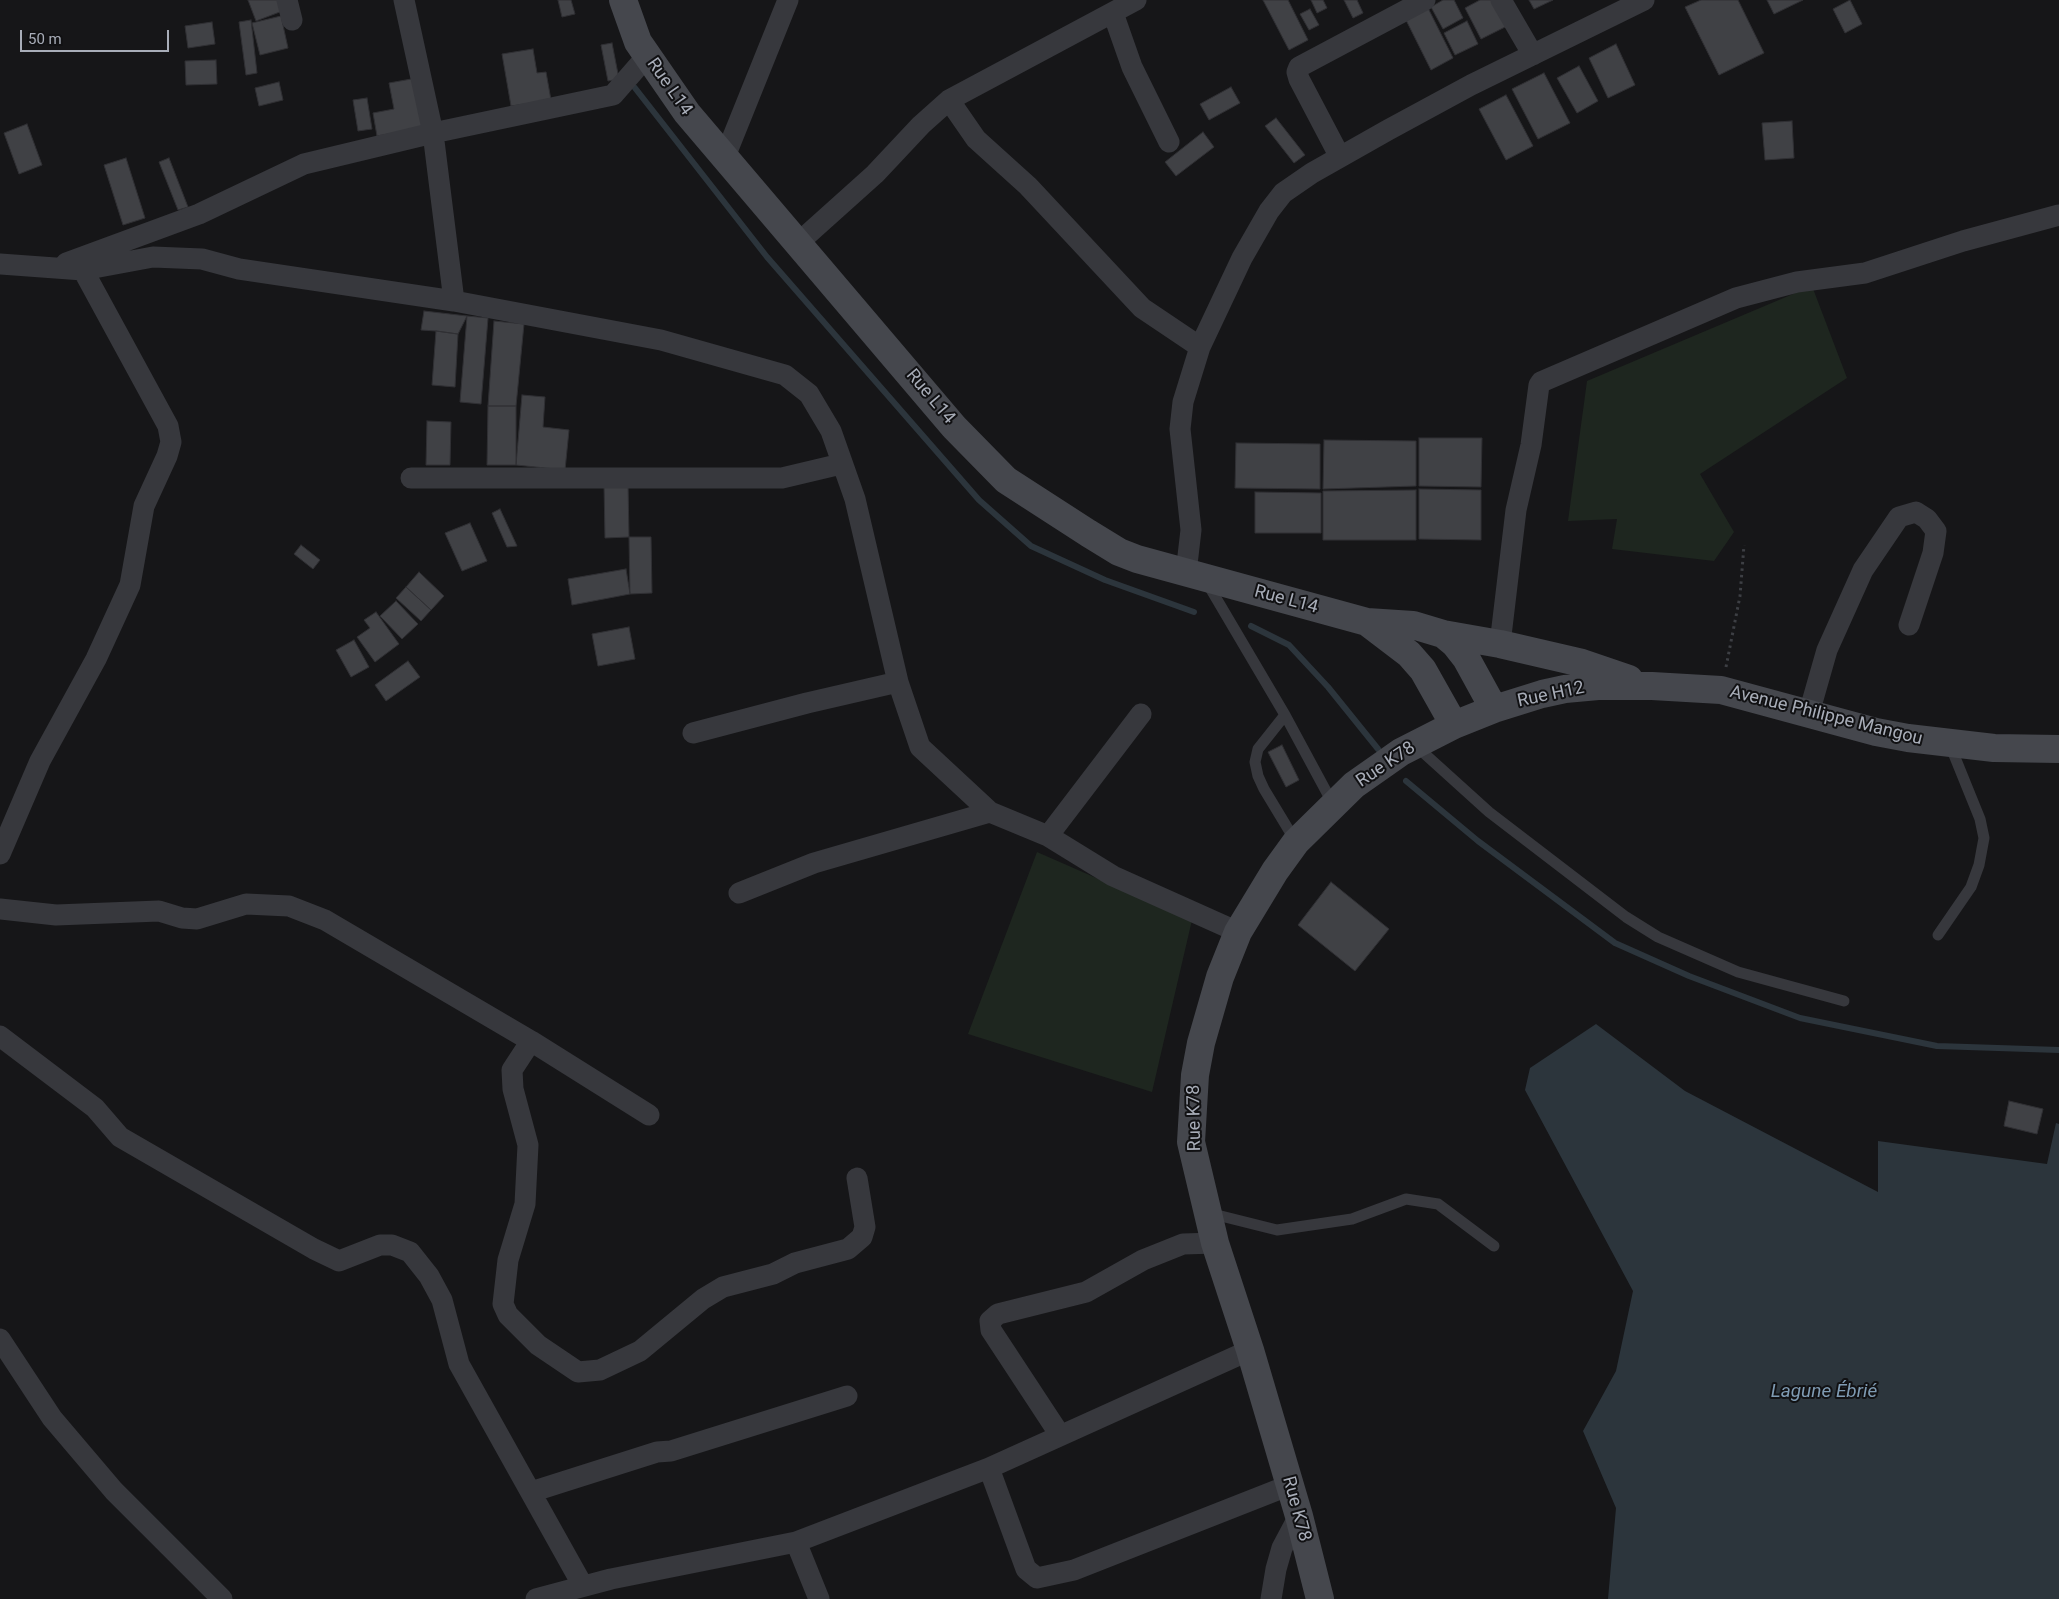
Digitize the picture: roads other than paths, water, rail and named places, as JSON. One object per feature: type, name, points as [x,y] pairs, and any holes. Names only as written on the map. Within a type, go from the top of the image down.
[{"type":"street","points":[[404,0],[433,133],[454,301]]},
{"type":"street","name":"Rue L14","points":[[623,0],[638,42],[687,113],[724,159],[954,427],[1006,480],[1119,552],[1196,576],[1367,622],[1413,625],[1442,634],[1455,644],[1466,658],[1494,710]]},
{"type":"street","points":[[724,159],[788,0]]},
{"type":"street","points":[[798,244],[875,174],[920,125],[949,100],[1136,0]]},
{"type":"street","points":[[1340,157],[1300,80],[1297,72],[1299,67],[1425,0]]},
{"type":"street","points":[[1502,0],[1533,55]]},
{"type":"street","points":[[1196,576],[1180,429],[1183,402],[1200,347],[1242,258],[1269,210],[1283,193],[1340,157],[1471,85],[1644,0]]},
{"type":"street","points":[[1113,13],[1132,67],[1169,142]]},
{"type":"street","points":[[55,267],[199,214],[304,164],[433,133],[613,95],[647,56]]},
{"type":"street","points":[[949,100],[976,139],[1028,186],[1142,308],[1200,347]]},
{"type":"street","points":[[1500,644],[1516,510],[1531,445],[1539,385],[1541,382],[1736,298],[1797,282],[1865,273],[1963,241],[2059,215]]},
{"type":"street","points":[[0,264],[83,270],[153,257],[202,259],[239,270],[454,301],[661,340],[785,375],[809,394],[831,431],[841,464],[855,499],[898,682],[920,748],[990,812],[1048,836],[1113,876],[1238,932]]},
{"type":"street","points":[[0,854],[40,761],[96,659],[130,585],[144,506],[167,456],[171,442],[168,426],[83,270]]},
{"type":"street","points":[[411,478],[782,478],[841,464]]},
{"type":"street","points":[[1809,713],[1827,650],[1863,570],[1899,517],[1916,512],[1927,519],[1936,531],[1933,553],[1908,625]]},
{"type":"street","name":"Rue L14","points":[[1367,622],[1409,654],[1424,670],[1454,725]]},
{"type":"street","points":[[1442,634],[1500,644],[1582,663],[1652,686]]},
{"type":"street","points":[[693,733],[806,703],[898,682]]},
{"type":"street","name":"Rue H12","points":[[1454,725],[1542,694],[1565,689],[1598,686],[1652,686]]},
{"type":"street","name":"Avenue Philippe Mangou","points":[[1652,686],[1721,690],[1876,732],[1950,745],[2059,750]]},
{"type":"street","points":[[1048,836],[1141,714]]},
{"type":"street","name":"Rue K78","points":[[1320,1599],[1300,1516],[1207,1213],[1191,1142],[1195,1075],[1211,1006],[1238,932],[1275,871],[1296,842],[1333,804],[1369,774],[1414,745],[1454,725]]},
{"type":"street","points":[[739,893],[814,862],[990,812]]},
{"type":"street","points":[[0,909],[56,915],[159,911],[182,918],[197,919],[246,904],[289,906],[325,920],[531,1041],[649,1116]]},
{"type":"street","points":[[0,1036],[95,1108],[120,1137],[314,1249],[339,1261],[380,1246],[392,1245],[410,1252],[429,1276],[442,1300],[459,1364],[531,1492],[593,1590]]},
{"type":"street","points":[[531,1041],[512,1070],[513,1090],[528,1145],[525,1204],[508,1260],[502,1304],[508,1316],[538,1345],[578,1372],[600,1370],[640,1351],[703,1299],[723,1287],[773,1274],[795,1263],[848,1249],[862,1238],[865,1227],[856,1178]]},
{"type":"street","points":[[1060,1435],[991,1330],[990,1321],[998,1314],[1086,1292],[1143,1260],[1183,1244],[1215,1243]]},
{"type":"street","points":[[0,1339],[52,1418],[70,1440],[114,1491],[222,1599]]},
{"type":"street","points":[[536,1599],[593,1590],[796,1542],[989,1468],[1250,1350]]},
{"type":"street","points":[[531,1492],[657,1452],[671,1451],[847,1396]]},
{"type":"street","points":[[989,1468],[1026,1569],[1036,1578],[1074,1570],[1290,1485]]},
{"type":"street","points":[[1271,1599],[1282,1548],[1300,1516]]},
{"type":"street","points":[[796,1542],[819,1599]]},
{"type":"lane","points":[[1196,576],[1285,715],[1333,804]]},
{"type":"lane","points":[[1285,715],[1258,749],[1255,762],[1258,776],[1264,789],[1296,842]]},
{"type":"lane","points":[[1414,745],[1489,812],[1626,917],[1650,932],[1738,972],[1844,1001]]},
{"type":"lane","points":[[1938,935],[1971,887],[1979,864],[1984,838],[1980,819],[1950,745]]},
{"type":"lane","points":[[1207,1213],[1277,1230],[1352,1219],[1406,1199],[1438,1204],[1494,1246]]},
{"type":"water","name":"Lagune Ébrié","points":[[1596,1024],[1685,1091],[1878,1192],[1878,1141],[2047,1164],[2056,1123],[2059,1124],[2059,1599],[1608,1599],[1616,1508],[1583,1431],[1616,1371],[1633,1291],[1525,1090],[1530,1068]]},
{"type":"waterway","points":[[635,88],[767,257],[979,500],[1031,546],[1105,580],[1194,612]]},
{"type":"waterway","points":[[1251,626],[1289,645],[1328,687],[1378,749]]},
{"type":"waterway","points":[[1406,781],[1478,841],[1615,943],[1689,976],[1800,1018],[1937,1046],[2059,1050]]}]
